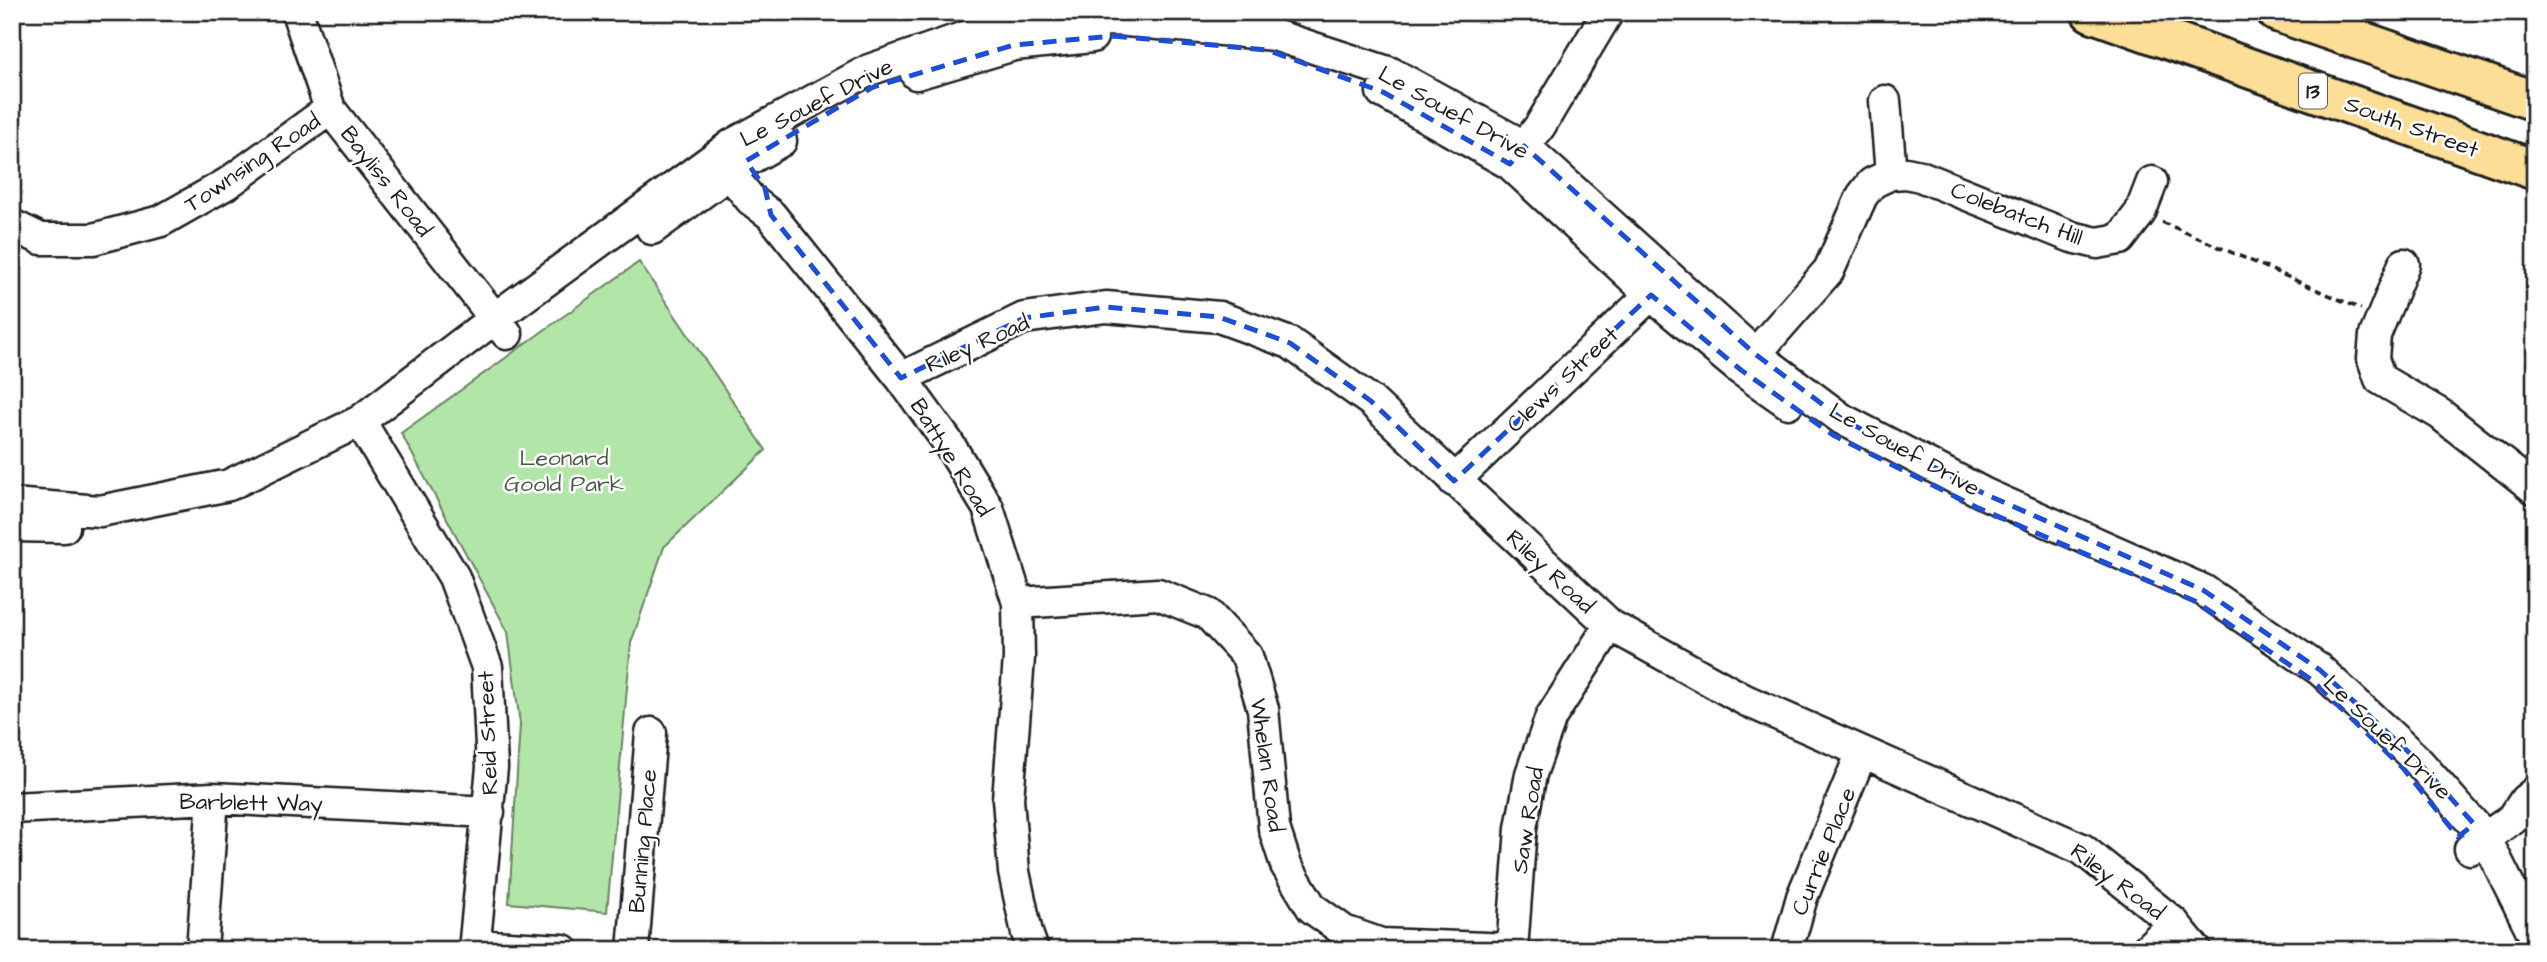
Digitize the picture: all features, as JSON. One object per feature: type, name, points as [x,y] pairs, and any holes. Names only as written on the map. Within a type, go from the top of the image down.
[{"type":"highway","name":"South Street","points":[[2091,12],[2535,170]]},
{"type":"highway","points":[[2277,12],[2535,101]]},
{"type":"street","name":"Bayliss Road","points":[[297,12],[330,109],[501,326]]},
{"type":"street","points":[[1517,155],[1540,125],[1608,12]]},
{"type":"street","name":"Le Souef Drive","points":[[12,526],[100,528],[233,500],[364,430],[501,326],[731,159],[873,87],[1012,26],[1266,50],[1383,92],[1517,155],[1660,286],[1748,362],[1854,426],[1985,494],[2203,590],[2320,670],[2416,759],[2471,837],[2535,937]]},
{"type":"street","points":[[1748,362],[1829,270],[1862,196],[1872,183],[1891,174],[1885,101]]},
{"type":"street","name":"Townsing Road","points":[[12,225],[41,239],[93,239],[161,221],[228,183],[330,109]]},
{"type":"street","name":"Battye Road","points":[[731,159],[751,200],[771,215],[901,378],[947,441],[988,508],[1018,603],[1019,658],[1008,799],[1014,872],[1033,950]]},
{"type":"street","name":"Colebatch Hill","points":[[1891,174],[1920,176],[2072,237],[2097,243],[2120,239],[2140,213],[2152,182]]},
{"type":"street","points":[[2404,264],[2375,335],[2373,359],[2380,379],[2440,414],[2535,489]]},
{"type":"street","name":"Clews Street","points":[[1454,481],[1660,286]]},
{"type":"street","name":"Riley Road","points":[[901,378],[1024,317],[1106,307],[1219,317],[1290,343],[1371,401],[1610,625],[1745,700],[2082,849],[2174,923],[2196,950]]},
{"type":"street","name":"Le Souef Drive","points":[[12,504],[100,511],[229,485],[364,430]]},
{"type":"street","name":"Reid Street","points":[[364,430],[454,577],[487,667],[492,767],[474,947]]},
{"type":"street","name":"Whelan Road","points":[[1018,603],[1105,595],[1158,594],[1208,614],[1247,656],[1264,709],[1274,828],[1286,865],[1312,908],[1344,932],[1381,944],[1512,949]]},
{"type":"street","name":"Saw Road","points":[[1512,949],[1521,828],[1531,774],[1551,717],[1610,625]]},
{"type":"street","name":"Bunning Place","points":[[634,950],[651,733]]},
{"type":"street","name":"Currie Place","points":[[1787,950],[1802,897],[1862,752]]},
{"type":"street","points":[[2471,837],[2506,802],[2530,796]]},
{"type":"street","points":[[202,950],[213,798]]},
{"type":"street","name":"Barblett Way","points":[[12,808],[213,798],[489,812]]},
{"type":"street","name":"Le Souef Drive","points":[[2471,837],[2522,950]]},
{"type":"street","points":[[2146,950],[2174,923]]},
{"type":"street","points":[[474,947],[563,950]]},
{"type":"path","points":[[2140,213],[2382,318]]},
{"type":"highlighted area","points":[[1113,36],[1267,50],[1383,92],[1510,164],[1524,146],[1755,354],[1842,419],[1985,494],[2203,590],[2320,670],[2416,759],[2474,824],[2458,837],[2403,768],[2312,680],[2195,601],[1976,507],[1833,435],[1741,370],[1651,295],[1454,481],[1371,401],[1290,343],[1219,317],[1106,307],[1024,318],[901,378],[771,215],[765,188],[746,161],[873,87],[1014,45]]},
{"type":"green space","name":"Leonard Goold Park","points":[[639,262],[766,450],[664,547],[631,643],[607,912],[509,903],[520,724],[508,632],[401,433]]}]
